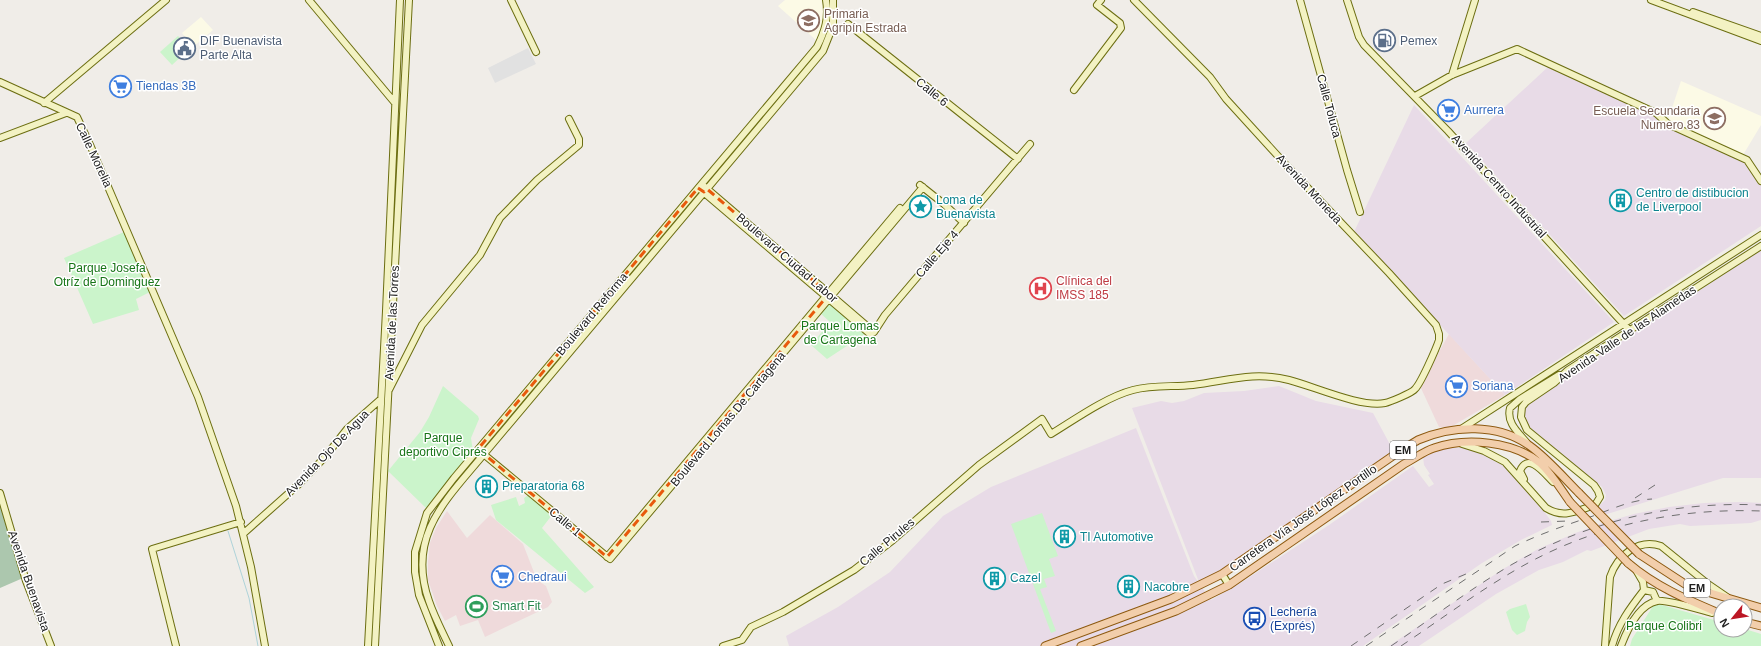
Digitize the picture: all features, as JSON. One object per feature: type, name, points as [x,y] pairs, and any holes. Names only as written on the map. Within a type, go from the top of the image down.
[{"type":"main road","points":[[44,103],[166,0]]},
{"type":"main road","points":[[309,0],[396,102]]},
{"type":"main road","points":[[394,0],[400,7],[408,12]]},
{"type":"main road","name":"Avenida de las Torres","points":[[368,646],[386,310],[400,0]]},
{"type":"main road","name":"Avenida de las Torres","points":[[375,646],[408,0]]},
{"type":"main road","points":[[510,0],[536,52]]},
{"type":"main road","name":"Boulevard Reforma","points":[[439,646],[419,595],[415,572],[416,545],[427,513],[435,501],[478,449],[816,46],[826,26],[828,13],[826,0]]},
{"type":"main road","name":"Boulevard Reforma","points":[[449,646],[429,601],[424,582],[422,559],[425,544],[437,512],[823,51],[833,26],[833,0]]},
{"type":"main road","name":"Avenida Moneda","points":[[1042,419],[1051,434],[1085,413],[1119,395],[1133,390],[1195,384],[1244,376],[1263,376],[1288,380],[1349,398],[1381,404],[1388,403],[1415,390],[1439,340],[1436,325],[1226,100],[1210,77],[1134,0]]},
{"type":"main road","name":"Calle Toluca","points":[[1300,0],[1360,212]]},
{"type":"main road","name":"Avenida Centro Industrial","points":[[1347,0],[1359,37],[1364,45],[1463,147],[1630,331]]},
{"type":"main road","points":[[1452,75],[1475,0]]},
{"type":"main road","points":[[1651,0],[1761,41]]},
{"type":"main road","points":[[1660,0],[1761,36]]},
{"type":"main road","points":[[1074,90],[1121,28],[1120,23],[1099,3]]},
{"type":"main road","name":"Calle 6","points":[[848,24],[1018,159]]},
{"type":"main road","points":[[1415,96],[1452,75],[1517,49],[1621,96],[1656,114],[1668,124],[1747,160],[1761,181]]},
{"type":"main road","name":"Calle Morelia","points":[[0,82],[77,118],[126,226],[198,397],[244,533],[265,646]]},
{"type":"main road","points":[[0,138],[66,113]]},
{"type":"main road","name":"Avenida Ojo De Agua","points":[[244,533],[299,484],[325,457],[347,429],[388,391],[422,325],[480,256],[500,218],[537,180],[579,145],[579,139],[570,119]]},
{"type":"main road","name":"Calle Eje 4","points":[[872,333],[885,315],[1030,144]]},
{"type":"main road","name":"Boulevard Ciudad Labor","points":[[699,186],[872,333]]},
{"type":"main road","name":"Boulevard Lomas De Cartagena","points":[[608,558],[921,186],[944,204],[964,223]]},
{"type":"main road","name":"Avenida Valle de las Alamedas","points":[[1461,429],[1761,235]]},
{"type":"main road","name":"Avenida Valle de las Alamedas","points":[[1460,443],[1484,451],[1505,462],[1546,508],[1552,512],[1563,515],[1595,505],[1600,497],[1594,485],[1527,430],[1521,417],[1522,407],[1526,402],[1554,383],[1568,370],[1761,246]]},
{"type":"main road","points":[[1530,446],[1512,424],[1509,416],[1510,408],[1520,399],[1568,370],[1579,354]]},
{"type":"main road","name":"Calle Pirules","points":[[722,646],[742,640],[751,627],[783,612],[854,570],[893,540],[979,465],[1042,419]]},
{"type":"main road","name":"Carretera Vía José López Portillo","points":[[1045,646],[1171,599],[1222,574],[1417,441],[1439,433],[1461,429],[1496,431],[1530,446],[1552,464],[1639,554],[1685,584],[1727,598]]},
{"type":"main road","name":"Carretera Vía José López Portillo","points":[[1081,646],[1176,611],[1229,585],[1404,464],[1432,448],[1460,443],[1492,443],[1509,447],[1527,454],[1553,476],[1570,502],[1635,569]]},
{"type":"main road","name":"Calle 1","points":[[478,449],[608,558]]},
{"type":"main road","points":[[1533,494],[1520,471],[1524,464],[1528,462],[1533,463],[1539,468],[1562,491]]},
{"type":"main road","points":[[1371,471],[1378,482]]},
{"type":"main road","name":"Avenida Buenavista","points":[[0,493],[26,581],[51,646]]},
{"type":"main road","points":[[176,646],[152,549],[241,522]]},
{"type":"main road","points":[[1605,646],[1610,577],[1613,568],[1623,555],[1638,546],[1653,543],[1661,546],[1708,584],[1729,598]]},
{"type":"main road","points":[[1635,569],[1642,582],[1644,590]]},
{"type":"main road","name":"EM","points":[[1635,569],[1674,594],[1713,611]]},
{"type":"main road","points":[[1222,574],[1229,585]]},
{"type":"main road","points":[[1644,590],[1653,592],[1657,601]]},
{"type":"main road","points":[[1612,646],[1622,620],[1644,590]]},
{"type":"main road","points":[[1621,646],[1636,616],[1645,606],[1657,601],[1713,612]]},
{"type":"highlighted area","points":[[698,188],[704,192],[707,189],[829,294],[607,557],[478,449]]},
{"type":"shaded area","name":"Primaria Agripín Estrada","points":[[785,0],[823,0],[824,17],[817,41],[778,6]]},
{"type":"shaded area","points":[[201,17],[213,30],[193,47],[182,33]]},
{"type":"shaded area","points":[[528,48],[536,64],[495,83],[488,68]]},
{"type":"shaded area","points":[[1549,66],[1659,118],[1661,123],[1746,161],[1761,184],[1761,226],[1624,316],[1466,143]]},
{"type":"shaded area","name":"Escuela Secundaria Numero 83","points":[[1681,81],[1761,116],[1761,125],[1743,155],[1668,120]]},
{"type":"shaded area","points":[[1414,105],[1614,322],[1505,395],[1354,232]]},
{"type":"shaded area","points":[[1761,250],[1761,478],[1723,478],[1604,515],[1598,507],[1605,500],[1606,495],[1602,487],[1531,429],[1524,416],[1524,410],[1529,402]]},
{"type":"shaded area","points":[[1449,334],[1505,395],[1449,428],[1439,427],[1420,386]]},
{"type":"shaded area","points":[[1279,386],[1316,401],[1373,413],[1393,450],[1232,564],[1199,582],[1132,408],[1161,401],[1172,403],[1184,401],[1204,393],[1244,391]]},
{"type":"shaded area","points":[[1136,428],[1194,576],[1211,600],[1242,582],[1329,525],[1413,466],[1429,487],[1434,484],[1428,475],[1430,474],[1424,465],[1423,457],[1446,448],[1473,448],[1505,464],[1522,481],[1551,521],[1552,525],[1521,540],[1482,563],[1363,646],[789,646],[786,636],[838,607],[890,572],[943,516],[991,487]]},
{"type":"shaded area","points":[[1704,503],[1761,503],[1761,520],[1751,523],[1690,526],[1680,524],[1649,529],[1591,551],[1587,550],[1563,562],[1539,570],[1496,594],[1419,646],[1389,646],[1503,569],[1538,549],[1573,534],[1599,524],[1634,514],[1669,507]]},
{"type":"shaded area","points":[[447,511],[467,538],[490,515],[523,544],[537,580],[546,586],[552,602],[548,607],[485,637],[478,620],[460,626],[456,615],[445,621],[437,606],[428,580],[428,562],[430,543],[436,528]]},
{"type":"green space","points":[[178,36],[184,42],[179,47],[185,53],[172,65],[160,52]]},
{"type":"green space","name":"Parque Josefa Otríz de Dominguez","points":[[124,232],[150,292],[136,299],[139,310],[93,324],[64,258]]},
{"type":"green space","name":"Parque Lomas de Cartagena","points":[[828,303],[865,334],[827,359],[811,345],[830,322],[820,313]]},
{"type":"green space","name":"Parque deportivo Ciprés","points":[[443,386],[478,416],[479,419],[471,438],[473,451],[426,508],[388,471],[420,432],[429,417]]},
{"type":"green space","points":[[530,496],[552,515],[542,528],[594,587],[585,593],[496,520],[491,505],[516,497],[519,506],[525,503],[524,498]]},
{"type":"green space","points":[[0,502],[23,578],[0,588]]},
{"type":"green space","points":[[1042,513],[1058,556],[1049,559],[1055,576],[1044,579],[1047,587],[1040,589],[1056,631],[1051,633],[1011,524]]},
{"type":"green space","name":"Parque Colibri","points":[[1655,603],[1713,620],[1713,638],[1753,638],[1753,632],[1761,634],[1761,646],[1630,646],[1632,639]]},
{"type":"green space","points":[[1526,604],[1530,617],[1525,631],[1517,635],[1512,630],[1506,612],[1510,609]]},
{"type":"waterway","points":[[228,531],[249,598],[258,646]]},
{"type":"railway","points":[[1635,498],[1655,485]]},
{"type":"railway","points":[[1366,646],[1515,546],[1553,530],[1622,505],[1652,499]]},
{"type":"railway","points":[[1391,646],[1496,574],[1540,550],[1570,536],[1632,517],[1664,511],[1696,506],[1761,505]]},
{"type":"railway","points":[[1401,646],[1512,572],[1555,549],[1583,538],[1641,521],[1671,516],[1701,512],[1761,511]]},
{"type":"railway","points":[[1541,522],[1568,521]]},
{"type":"railway","points":[[1351,646],[1442,584],[1466,574]]},
{"type":"place","name":"Primaria Agripín Estrada","points":[[809,21]]},
{"type":"place","name":"Pemex","points":[[1384,41]]},
{"type":"place","name":"DIF Buenavista Parte Alta","points":[[185,48]]},
{"type":"place","name":"Tiendas 3B","points":[[121,86]]},
{"type":"place","name":"Aurrera","points":[[1449,110]]},
{"type":"place","name":"Escuela Secundaria Numero 83","points":[[1715,118]]},
{"type":"place","name":"Centro de distibucion de Liverpool","points":[[1621,200]]},
{"type":"place","name":"Loma de Buenavista","points":[[921,207]]},
{"type":"place","name":"Clínica del IMSS 185","points":[[1040,288]]},
{"type":"place","name":"Soriana","points":[[1457,386]]},
{"type":"place","name":"Preparatoria 68","points":[[487,486]]},
{"type":"place","name":"TI Automotive","points":[[1064,537]]},
{"type":"place","name":"Chedraui","points":[[502,577]]},
{"type":"place","name":"Cazel","points":[[995,578]]},
{"type":"place","name":"Nacobre","points":[[1128,587]]},
{"type":"place","name":"Smart Fit","points":[[477,606]]},
{"type":"place","name":"Lechería (Exprés)","points":[[1255,619]]}]
